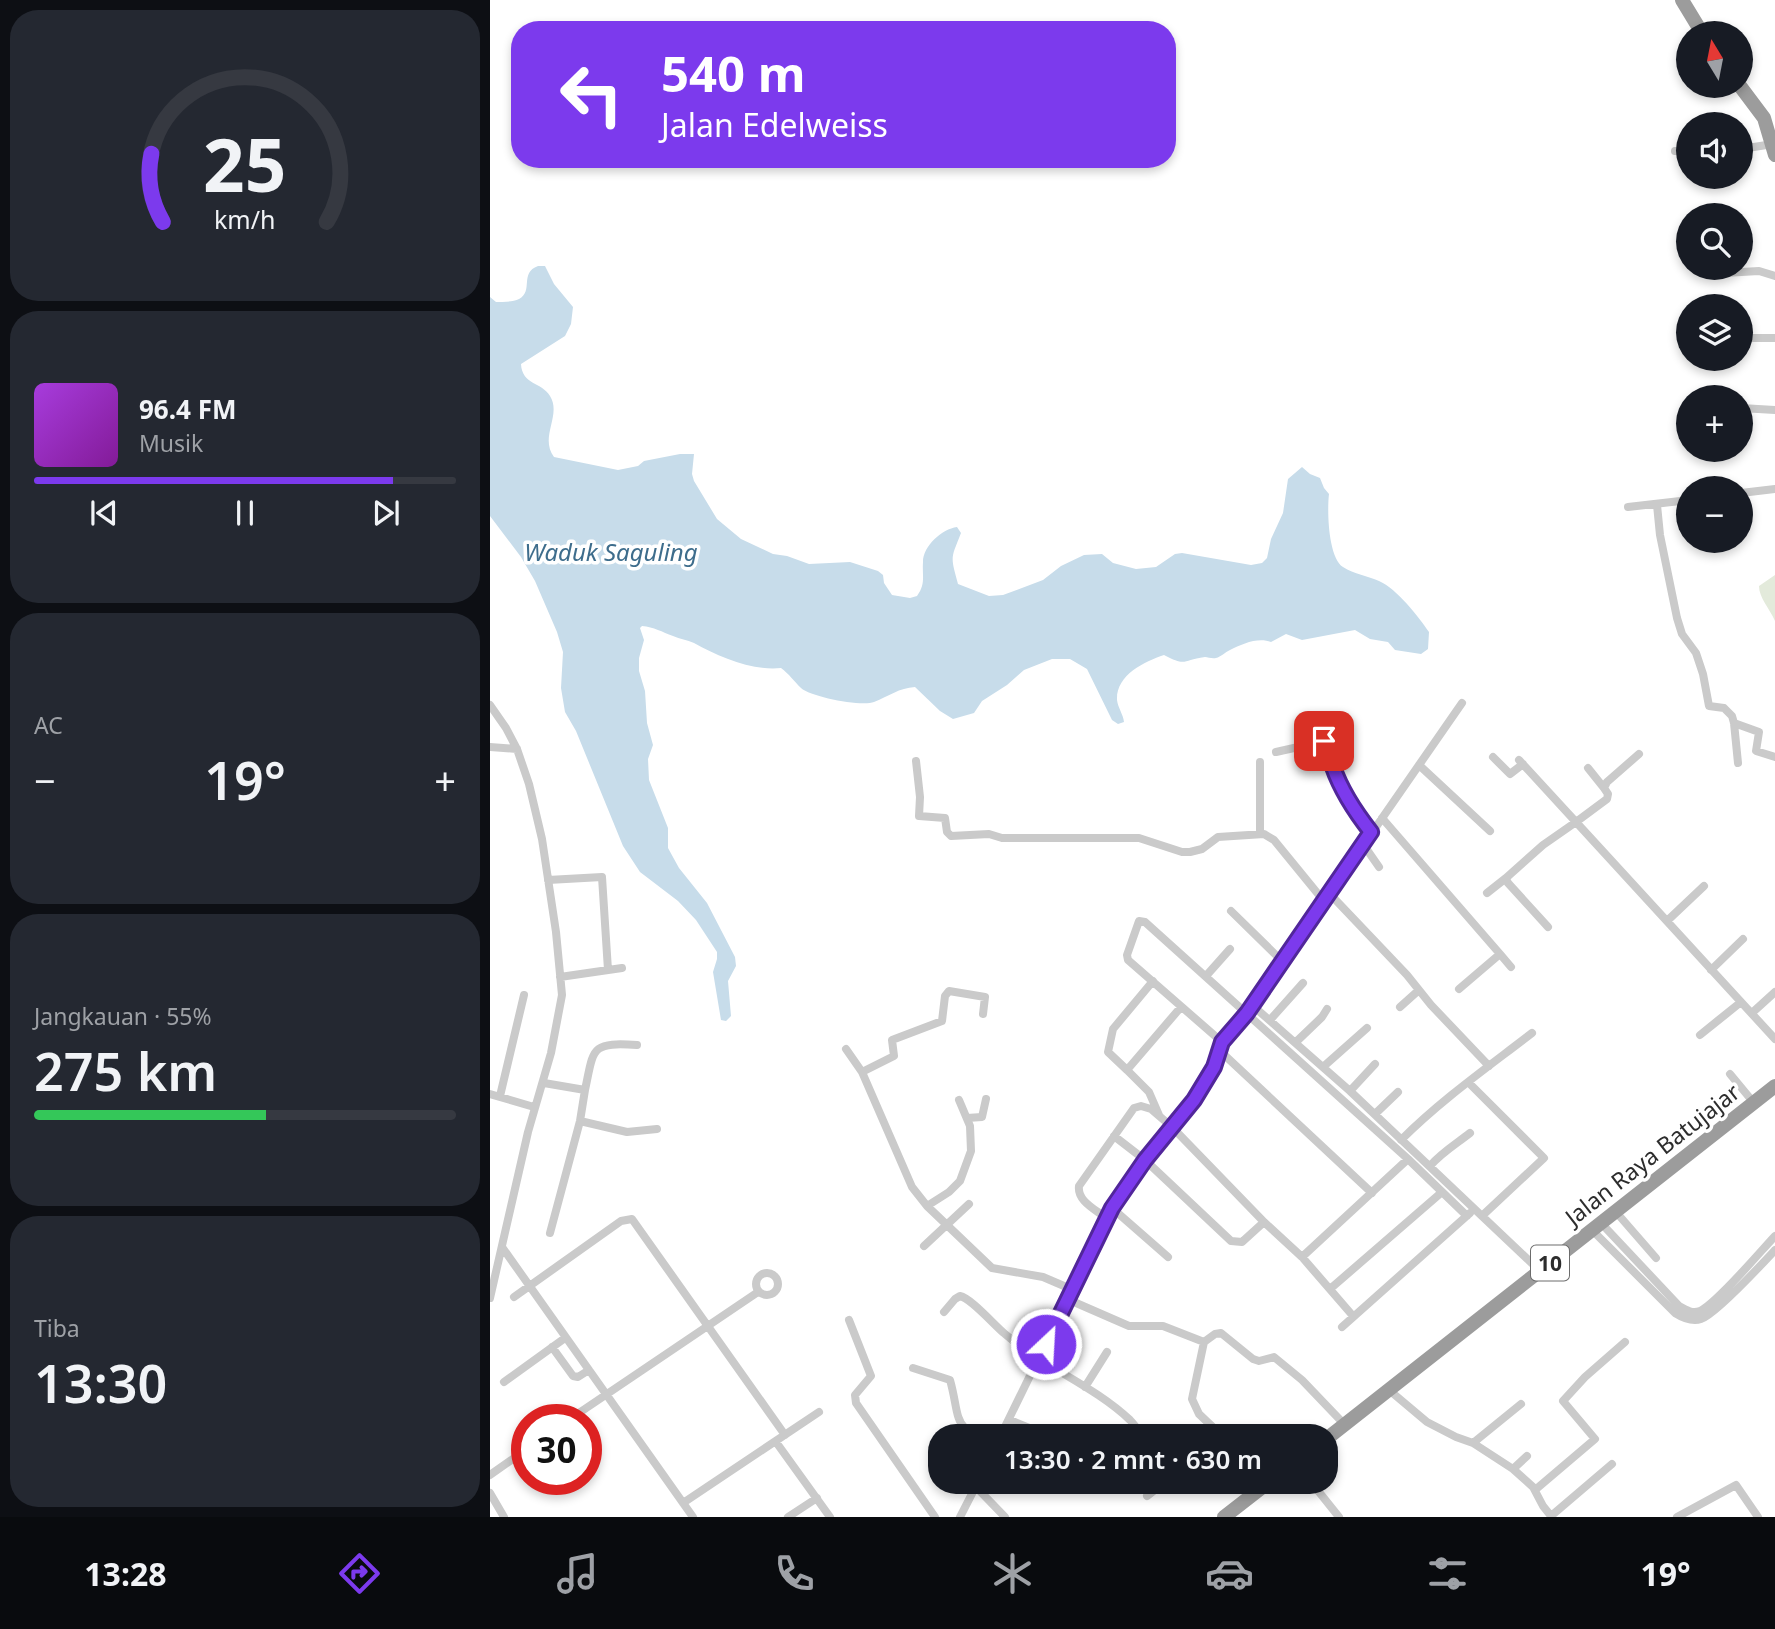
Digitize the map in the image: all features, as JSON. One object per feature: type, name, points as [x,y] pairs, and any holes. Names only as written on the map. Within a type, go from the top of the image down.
[{"type":"highway","points":[[1682,0],[1695,21]]},
{"type":"highway","points":[[1749,98],[1764,118],[1774,149]]},
{"type":"highway","name":"Jalan Raya Batujajar","points":[[1338,1430],[1775,1086]]},
{"type":"highway","points":[[1224,1517],[1250,1494]]},
{"type":"street","points":[[1753,149],[1774,149]]},
{"type":"street","points":[[1753,272],[1775,276]]},
{"type":"street","points":[[1753,338],[1775,338]]},
{"type":"street","points":[[1753,409],[1775,410]]},
{"type":"street","points":[[1753,492],[1775,489]]},
{"type":"street","points":[[1628,507],[1676,502]]},
{"type":"street","points":[[1657,505],[1660,535],[1682,634],[1696,653],[1710,706],[1724,708],[1732,716],[1738,763]]},
{"type":"street","points":[[1008,1424],[1112,1208],[1145,1160],[1205,1083],[1214,1067],[1220,1046],[1250,1009],[1462,703]]},
{"type":"street","points":[[490,705],[517,749],[529,785],[542,839],[562,995],[544,1083],[534,1107],[490,1298]]},
{"type":"street","points":[[1734,723],[1759,732],[1756,751],[1775,757]]},
{"type":"street","points":[[1276,752],[1325,741],[1339,781],[1371,832]]},
{"type":"street","points":[[490,747],[517,749]]},
{"type":"street","points":[[1604,788],[1606,782],[1639,754]]},
{"type":"street","points":[[1493,757],[1510,774],[1521,762],[1775,1039]]},
{"type":"street","points":[[916,761],[919,817],[945,818],[948,835],[951,836],[989,834],[1002,838],[1139,838],[1182,852],[1202,849],[1218,837],[1260,833],[1274,840],[1326,897],[1407,975],[1489,1066]]},
{"type":"street","points":[[1259,762],[1260,833]]},
{"type":"street","points":[[1419,765],[1490,831]]},
{"type":"street","points":[[1487,893],[1544,845],[1607,799],[1608,794],[1588,768]]},
{"type":"street","points":[[1382,818],[1511,967]]},
{"type":"street","points":[[1363,844],[1379,867]]},
{"type":"street","points":[[548,880],[602,877],[608,970]]},
{"type":"street","points":[[1506,877],[1508,883],[1548,927]]},
{"type":"street","points":[[1667,920],[1704,886]]},
{"type":"street","points":[[1231,911],[1282,961]]},
{"type":"street","points":[[1372,1193],[1181,1007],[1126,958],[1137,923],[1141,920],[1146,922],[1206,976],[1250,1009],[1467,1216]]},
{"type":"street","points":[[1710,970],[1743,939]]},
{"type":"street","points":[[1206,976],[1230,949]]},
{"type":"street","points":[[1460,989],[1500,954]]},
{"type":"street","points":[[560,977],[622,968]]},
{"type":"street","points":[[1153,981],[1113,1030],[1108,1052],[1149,1092],[1160,1116]]},
{"type":"street","points":[[1270,1020],[1303,984]]},
{"type":"street","points":[[1400,1007],[1419,990]]},
{"type":"street","points":[[862,1072],[894,1056],[892,1040],[942,1021],[945,996],[949,991],[985,997],[983,1014]]},
{"type":"street","points":[[1753,1012],[1775,992]]},
{"type":"street","points":[[500,1096],[524,995]]},
{"type":"street","points":[[1700,1035],[1741,1002]]},
{"type":"street","points":[[1127,1070],[1181,1007]]},
{"type":"street","points":[[1250,1009],[1270,1020],[1296,1042],[1540,1271]]},
{"type":"street","points":[[1296,1042],[1327,1009]]},
{"type":"street","points":[[1323,1068],[1367,1028]]},
{"type":"street","points":[[1401,1140],[1431,1110],[1532,1033]]},
{"type":"street","points":[[550,1233],[580,1121],[593,1054],[610,1043],[637,1045]]},
{"type":"street","points":[[846,1049],[862,1072],[900,1165],[927,1206],[992,1268],[1043,1277],[1071,1289]]},
{"type":"street","points":[[1350,1091],[1375,1064]]},
{"type":"street","points":[[1730,1074],[1754,1103]]},
{"type":"street","points":[[544,1083],[585,1090]]},
{"type":"street","points":[[1469,1083],[1534,1147],[1543,1160],[1525,1173],[1483,1215]]},
{"type":"street","points":[[1374,1114],[1398,1092]]},
{"type":"street","points":[[490,1094],[534,1107]]},
{"type":"street","points":[[967,1118],[983,1117],[986,1098]]},
{"type":"street","points":[[927,1206],[949,1192],[960,1181],[971,1151],[970,1126],[959,1100]]},
{"type":"street","points":[[1106,1218],[1081,1198],[1079,1189],[1137,1106],[1152,1109],[1302,1257],[1353,1316]]},
{"type":"street","points":[[580,1121],[627,1132],[657,1129]]},
{"type":"street","points":[[1430,1166],[1439,1155],[1452,1149],[1470,1133]]},
{"type":"street","points":[[1114,1136],[1145,1160],[1231,1241],[1242,1242],[1264,1222]]},
{"type":"street","points":[[1302,1257],[1408,1159]]},
{"type":"street","points":[[1331,1289],[1441,1192]]},
{"type":"street","points":[[924,1245],[969,1204]]},
{"type":"street","points":[[1112,1208],[1168,1257]]},
{"type":"street","points":[[1342,1327],[1475,1208]]},
{"type":"street","points":[[1616,1212],[1656,1258]]},
{"type":"street","points":[[514,1297],[621,1221],[632,1219],[785,1435]]},
{"type":"street","points":[[1597,1227],[1679,1306],[1689,1312],[1701,1310],[1713,1301],[1775,1236]]},
{"type":"street","points":[[1597,1227],[1675,1313],[1692,1320],[1705,1317],[1746,1281],[1775,1250]]},
{"type":"street","points":[[502,1247],[693,1517]]},
{"type":"street","points":[[592,1404],[758,1292]]},
{"type":"street","points":[[944,1312],[955,1299],[966,1297],[1006,1336],[1039,1360],[1085,1387],[1133,1424]]},
{"type":"street","points":[[1067,1299],[1129,1326],[1163,1326],[1204,1342]]},
{"type":"street","points":[[849,1320],[871,1376],[855,1395],[856,1403],[935,1517]]},
{"type":"street","points":[[1210,1424],[1199,1414],[1192,1399],[1204,1342],[1221,1333],[1253,1359],[1263,1361],[1274,1357],[1302,1380],[1345,1425]]},
{"type":"street","points":[[504,1382],[565,1338]]},
{"type":"street","points":[[1535,1490],[1595,1439],[1563,1401],[1585,1377],[1625,1342]]},
{"type":"street","points":[[552,1347],[573,1376],[578,1377],[589,1370]]},
{"type":"street","points":[[1085,1387],[1107,1352]]},
{"type":"street","points":[[914,1368],[950,1380],[959,1419],[963,1424]]},
{"type":"street","points":[[1390,1390],[1427,1422],[1473,1443],[1513,1469],[1535,1490],[1543,1506],[1553,1516],[1612,1464]]},
{"type":"street","points":[[1473,1443],[1521,1404]]},
{"type":"street","points":[[683,1503],[819,1412]]},
{"type":"street","points":[[1010,1420],[1020,1424]]},
{"type":"street","points":[[776,1442],[830,1517]]},
{"type":"street","points":[[1513,1469],[1527,1456]]},
{"type":"street","points":[[490,1475],[511,1460]]},
{"type":"street","points":[[1677,1517],[1736,1485],[1758,1517]]},
{"type":"street","points":[[490,1493],[498,1512]]},
{"type":"street","points":[[960,1517],[972,1494]]},
{"type":"street","points":[[985,1494],[1005,1517]]},
{"type":"street","points":[[1321,1494],[1339,1517]]},
{"type":"street","points":[[788,1517],[817,1498]]},
{"type":"green space","points":[[1775,575],[1775,621],[1759,586]]},
{"type":"water","name":"Waduk Saguling","points":[[538,266],[545,266],[554,284],[573,307],[571,324],[565,336],[521,364],[525,376],[546,391],[553,403],[549,442],[554,457],[618,470],[638,466],[644,461],[694,454],[694,481],[717,519],[741,539],[773,554],[809,564],[850,562],[878,571],[883,575],[884,583],[892,595],[910,598],[917,596],[922,588],[926,550],[934,539],[957,527],[961,533],[953,562],[958,584],[989,596],[1003,595],[1043,580],[1061,566],[1084,555],[1102,554],[1113,563],[1136,569],[1156,567],[1175,554],[1182,553],[1251,565],[1262,563],[1267,558],[1271,539],[1283,513],[1288,479],[1302,467],[1320,478],[1329,494],[1331,544],[1338,562],[1347,569],[1386,585],[1400,596],[1429,632],[1428,649],[1421,654],[1395,650],[1388,642],[1370,639],[1355,630],[1302,640],[1286,634],[1271,642],[1261,640],[1245,644],[1215,658],[1205,657],[1181,662],[1164,655],[1140,666],[1121,683],[1117,700],[1124,722],[1118,724],[1112,720],[1087,669],[1070,659],[1052,659],[1024,670],[982,701],[974,713],[953,719],[940,711],[915,687],[868,703],[825,698],[801,688],[781,668],[736,662],[691,642],[642,626],[640,628],[644,640],[639,671],[645,691],[647,723],[653,745],[648,759],[649,780],[668,828],[668,848],[679,868],[707,903],[735,957],[736,966],[728,981],[731,1016],[726,1021],[721,1020],[713,972],[717,952],[696,920],[678,901],[640,872],[623,846],[576,731],[565,712],[561,688],[563,652],[557,632],[535,581],[521,557],[490,516],[490,297],[496,302],[519,299],[526,291],[529,273]]},
{"type":"route","points":[[1046,1344],[1112,1208],[1145,1160],[1194,1100],[1214,1067],[1222,1042],[1247,1013],[1371,832],[1339,781],[1332,766],[1327,743],[1324,741]]}]
